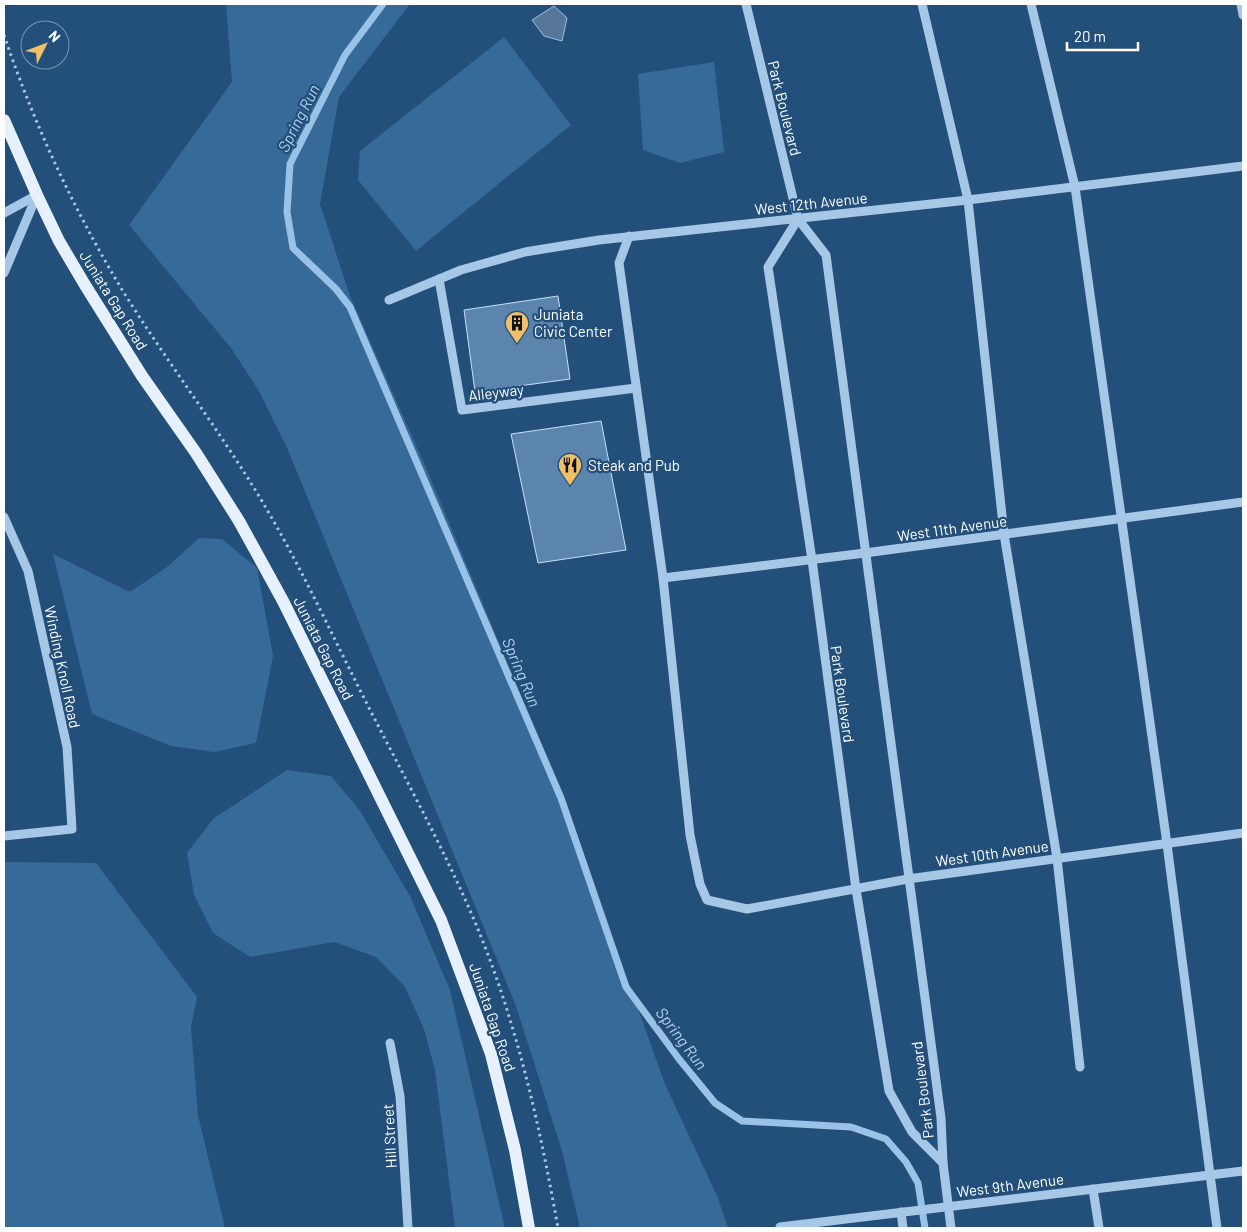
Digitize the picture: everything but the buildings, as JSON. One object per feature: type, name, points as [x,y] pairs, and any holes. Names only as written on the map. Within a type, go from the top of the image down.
[{"type":"main road","name":"Juniata Gap Road","points":[[4,120],[37,195],[60,241],[111,328],[239,521],[283,601],[441,920],[491,1054],[515,1150],[529,1228]]},
{"type":"street","name":"Park Boulevard","points":[[746,4],[798,219],[826,255],[941,1118],[943,1164],[951,1228]]},
{"type":"street","points":[[922,4],[968,200],[1004,534],[1057,858],[1080,1067]]},
{"type":"street","points":[[1030,4],[1075,187],[1167,844],[1217,1228]]},
{"type":"street","points":[[1241,4],[1243,15]]},
{"type":"street","name":"West 12th Avenue","points":[[389,300],[461,270],[525,252],[600,240],[968,200],[1243,166]]},
{"type":"street","points":[[4,213],[37,195]]},
{"type":"street","points":[[4,273],[37,195]]},
{"type":"street","name":"Park Boulevard","points":[[798,219],[768,268],[812,560],[856,889],[889,1091],[912,1132],[943,1164]]},
{"type":"street","points":[[629,236],[619,263],[663,578]]},
{"type":"street","name":"Alleyway","points":[[439,279],[462,410],[636,388]]},
{"type":"street","name":"West 11th Avenue","points":[[663,578],[812,560],[1243,502]]},
{"type":"street","name":"Winding Knoll Road","points":[[4,517],[28,571],[53,682],[67,747],[72,829],[4,836]]},
{"type":"street","name":"West 10th Avenue","points":[[663,578],[690,835],[700,884],[708,900],[747,909],[908,879],[1243,834]]},
{"type":"street","name":"Hill Street","points":[[390,1043],[400,1096],[408,1228]]},
{"type":"street","name":"West 9th Avenue","points":[[780,1227],[1243,1171]]},
{"type":"street","points":[[1093,1189],[1099,1228]]},
{"type":"street","points":[[900,1212],[903,1228]]},
{"type":"shaded area","points":[[226,4],[410,4],[339,97],[320,204],[350,296],[430,477],[552,770],[665,1084],[718,1198],[728,1228],[580,1228],[562,1151],[516,1006],[288,450],[259,391],[231,348],[129,225],[232,82]]},
{"type":"shaded area","points":[[554,6],[567,18],[562,41],[544,36],[532,20]]},
{"type":"shaded area","points":[[504,37],[571,125],[416,251],[358,180],[360,151]]},
{"type":"shaded area","points":[[714,62],[724,152],[680,163],[643,150],[638,74]]},
{"type":"shaded area","points":[[199,538],[222,539],[257,568],[273,656],[256,743],[214,752],[171,746],[92,714],[53,554],[130,592],[167,567]]},
{"type":"shaded area","points":[[287,770],[331,776],[360,811],[410,896],[450,990],[505,1228],[455,1228],[435,1070],[424,1029],[405,987],[376,957],[334,942],[250,957],[213,933],[194,895],[187,853],[213,819]]},
{"type":"shaded area","points":[[4,863],[96,863],[197,997],[191,1027],[198,1115],[225,1228],[4,1228]]},
{"type":"waterway","name":"Spring Run","points":[[383,4],[345,55],[290,164],[287,212],[293,248],[336,289],[350,307],[561,798],[626,987],[679,1059],[715,1103],[742,1121],[851,1127],[886,1139],[906,1162],[918,1183],[925,1228]]},
{"type":"place","name":"Juniata Civic Center","points":[[517,344]]},
{"type":"place","name":"Steak and Pub","points":[[570,486]]}]
